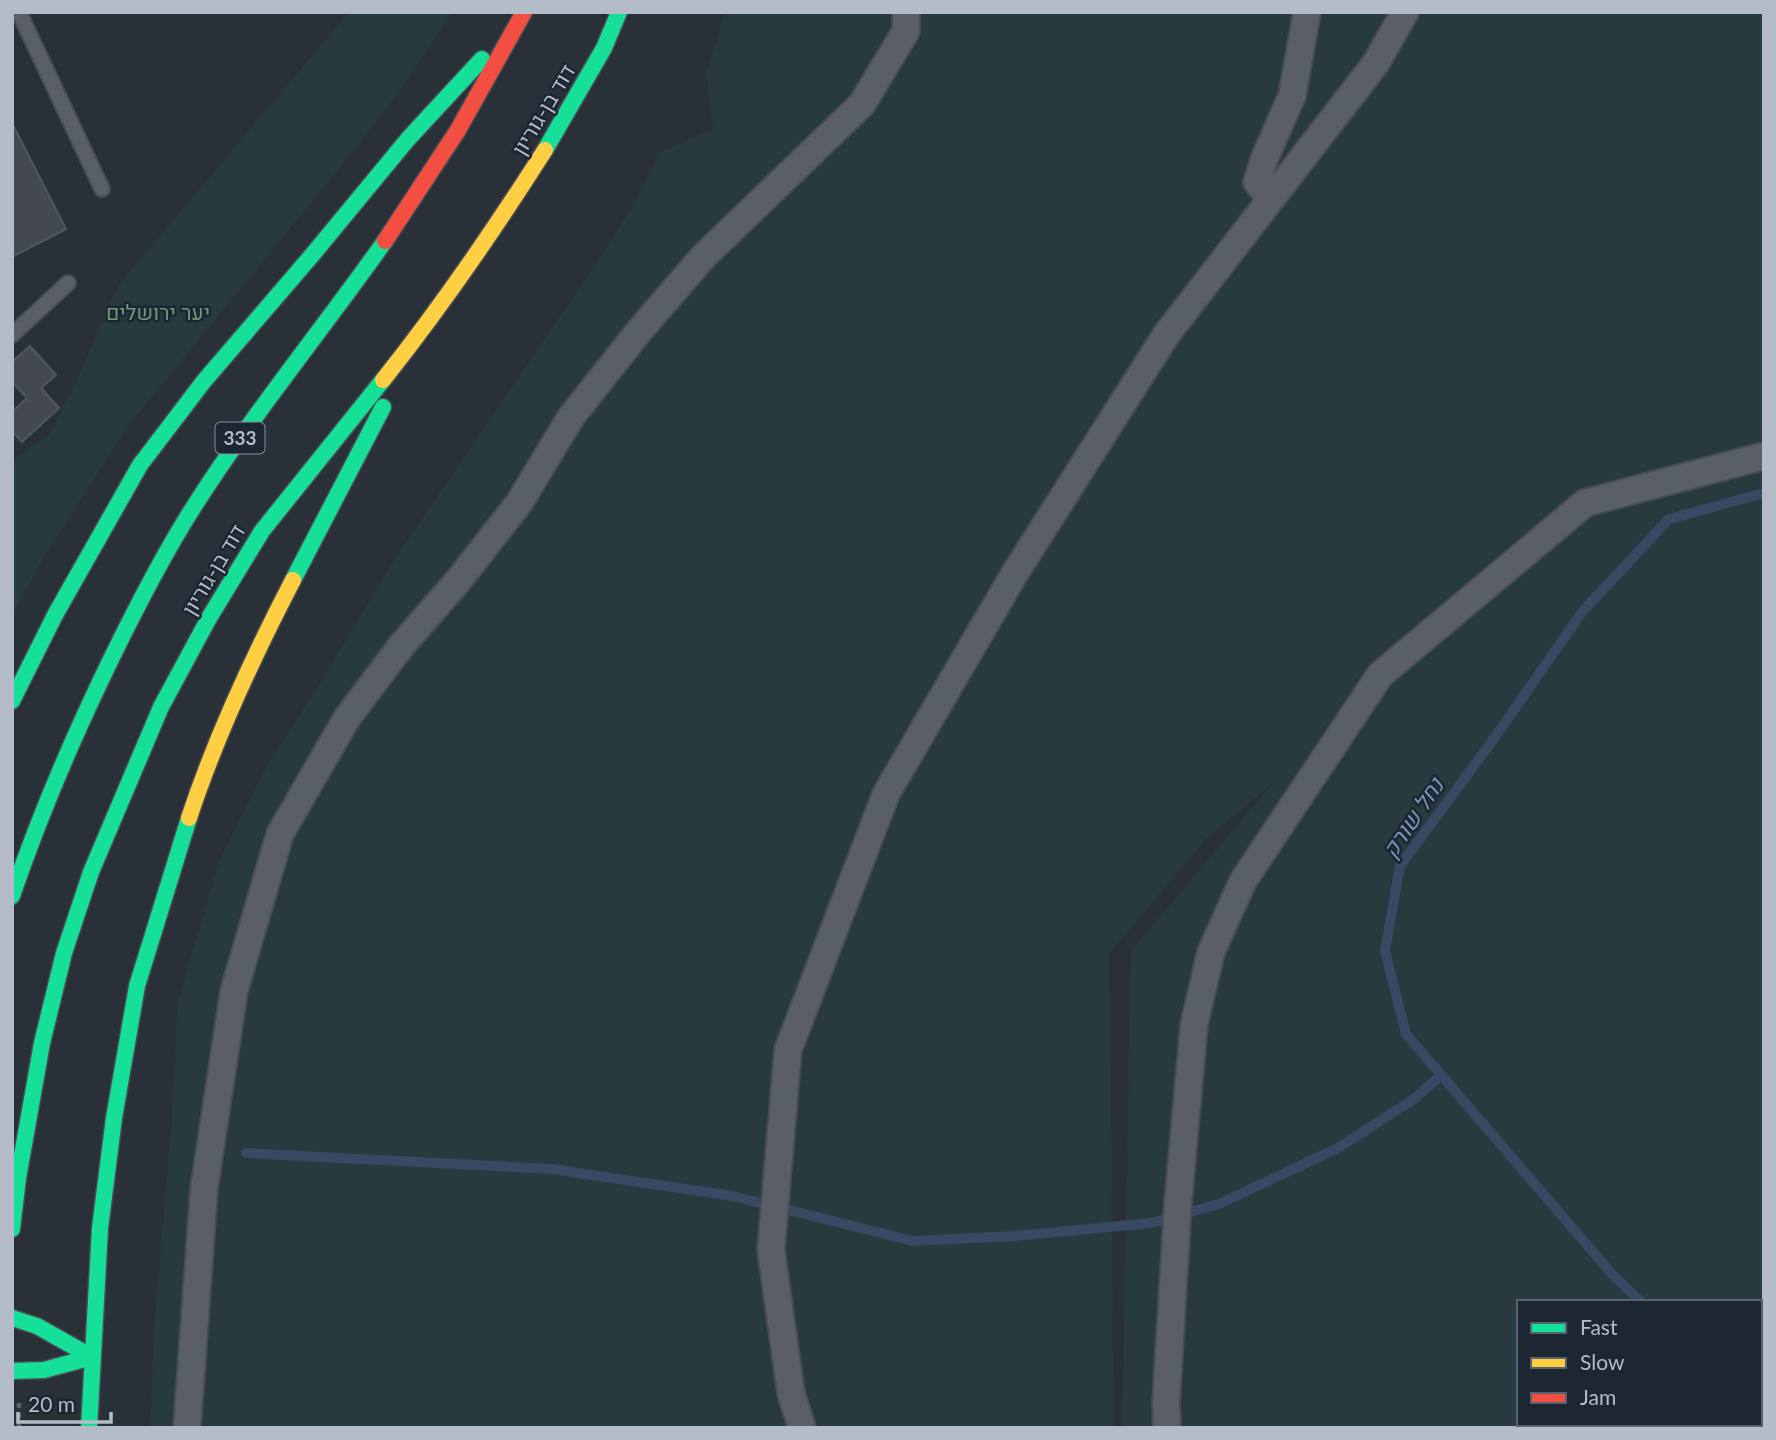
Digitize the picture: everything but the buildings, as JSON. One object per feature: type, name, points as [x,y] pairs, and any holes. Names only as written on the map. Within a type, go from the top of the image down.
[{"type":"main road","name":"דוד בן-גוריון","points":[[12,1229],[18,1178],[42,1043],[64,953],[96,860],[162,707],[209,618],[262,531],[427,325],[496,227],[555,135],[604,48],[619,12]]},
{"type":"main road","points":[[12,701],[55,615],[139,465],[204,381],[408,139],[524,13]]},
{"type":"main road","name":"333","points":[[12,895],[57,774],[148,586],[193,509],[256,414],[385,242],[459,130],[524,13]]},
{"type":"main road","points":[[89,1428],[100,1228],[114,1118],[137,986],[174,863],[198,790],[228,714],[259,647],[427,325]]},
{"type":"main road","points":[[12,1318],[37,1326],[92,1357]]},
{"type":"main road","points":[[12,1371],[44,1370],[92,1357]]},
{"type":"street","points":[[187,1428],[204,1189],[234,991],[280,834],[347,718],[402,645],[458,581],[519,503],[571,417],[640,330],[703,257],[862,104],[906,31],[906,12]]},
{"type":"street","points":[[1271,199],[1256,182],[1292,96],[1307,12]]},
{"type":"street","points":[[802,1428],[791,1393],[771,1250],[788,1050],[886,794],[1016,573],[1166,335],[1376,63],[1405,12]]},
{"type":"street","points":[[1167,1428],[1166,1403],[1178,1203],[1195,1025],[1211,953],[1243,881],[1380,675],[1585,503],[1764,456]]},
{"type":"lane","points":[[19,12],[102,189]]},
{"type":"lane","points":[[12,335],[68,283]]},
{"type":"green space","name":"יער ירושלים","points":[[349,12],[452,12],[393,100],[128,426],[41,562],[12,616],[12,460],[50,434],[117,287]]},
{"type":"green space","points":[[725,12],[1764,12],[1764,1428],[1122,1428],[1131,951],[1272,784],[1206,839],[1109,954],[1114,1428],[150,1428],[155,1315],[171,1128],[178,1002],[220,858],[269,762],[394,560],[597,262],[631,209],[660,152],[713,129],[706,74]]},
{"type":"waterway","name":"נחל שורק","points":[[1639,1300],[1612,1274],[1406,1034],[1385,951],[1400,866],[1493,740],[1582,612],[1669,519],[1764,493]]},
{"type":"waterway","points":[[246,1153],[552,1169],[732,1196],[913,1241],[1015,1236],[1151,1223],[1219,1204],[1338,1148],[1414,1099],[1441,1075]]},
{"type":"traffic: fast","points":[[545,150],[604,48],[619,12]]},
{"type":"traffic: fast","points":[[12,701],[55,615],[140,465],[204,381],[408,139],[482,59]]},
{"type":"traffic: fast","points":[[12,896],[46,805],[84,716],[171,544],[239,440],[385,241]]},
{"type":"traffic: fast","points":[[12,1229],[18,1178],[42,1043],[64,953],[91,872],[161,707],[209,618],[262,531],[383,380]]},
{"type":"traffic: fast","points":[[293,580],[383,407]]},
{"type":"traffic: fast","points":[[89,1428],[100,1228],[114,1118],[137,986],[189,818]]},
{"type":"traffic: fast","points":[[12,1318],[37,1326],[92,1357]]},
{"type":"traffic: fast","points":[[12,1371],[44,1370],[92,1357]]},
{"type":"traffic: slow","points":[[383,380],[467,267],[545,150]]},
{"type":"traffic: slow","points":[[189,818],[236,697],[293,580]]},
{"type":"traffic: jam","points":[[385,241],[458,130],[524,12]]}]
